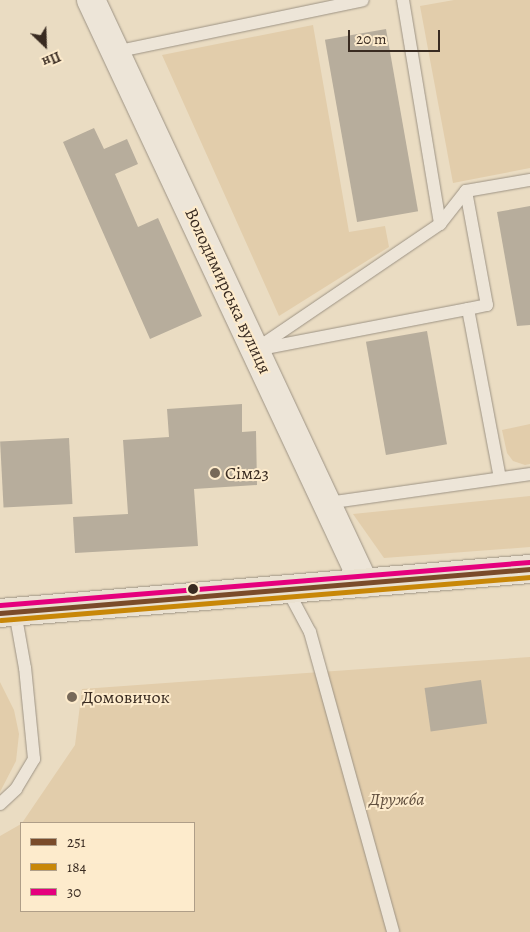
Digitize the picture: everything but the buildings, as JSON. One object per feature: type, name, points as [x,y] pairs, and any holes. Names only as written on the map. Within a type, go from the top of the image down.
[{"type":"main road","points":[[7,613],[530,569]]},
{"type":"street","name":"Володимирська вулиця","points":[[91,0],[364,583]]},
{"type":"lane","points":[[115,52],[363,0]]},
{"type":"lane","points":[[403,0],[440,224]]},
{"type":"lane","points":[[255,350],[440,224],[466,191],[530,180]]},
{"type":"lane","points":[[255,350],[487,305],[466,191]]},
{"type":"lane","points":[[468,309],[500,478]]},
{"type":"lane","points":[[327,503],[530,474]]},
{"type":"lane","points":[[287,589],[310,632],[393,932]]},
{"type":"lane","points":[[0,804],[16,789],[34,759],[25,668],[7,613]]},
{"type":"green space","points":[[454,0],[530,0],[530,168],[453,183],[420,6]]},
{"type":"green space","points":[[313,25],[349,232],[385,226],[389,247],[279,316],[162,55]]},
{"type":"green space","points":[[530,424],[530,464],[525,465],[513,461],[507,453],[502,430]]},
{"type":"green space","points":[[530,496],[530,547],[384,558],[353,514]]},
{"type":"green space","name":"Дружба","points":[[530,657],[530,932],[0,932],[0,836],[20,825],[20,912],[195,912],[195,822],[23,822],[75,745],[82,689]]},
{"type":"green space","points":[[0,682],[14,710],[19,734],[16,761],[0,792]]},
{"type":"transit line","name":"30","points":[[0,605],[529,562]]},
{"type":"transit line","name":"251","points":[[0,613],[530,569]]},
{"type":"transit line","name":"184","points":[[1,620],[530,577]]},
{"type":"place","name":"Сім23","points":[[215,473]]},
{"type":"place","name":"Домовичок","points":[[72,697]]}]
